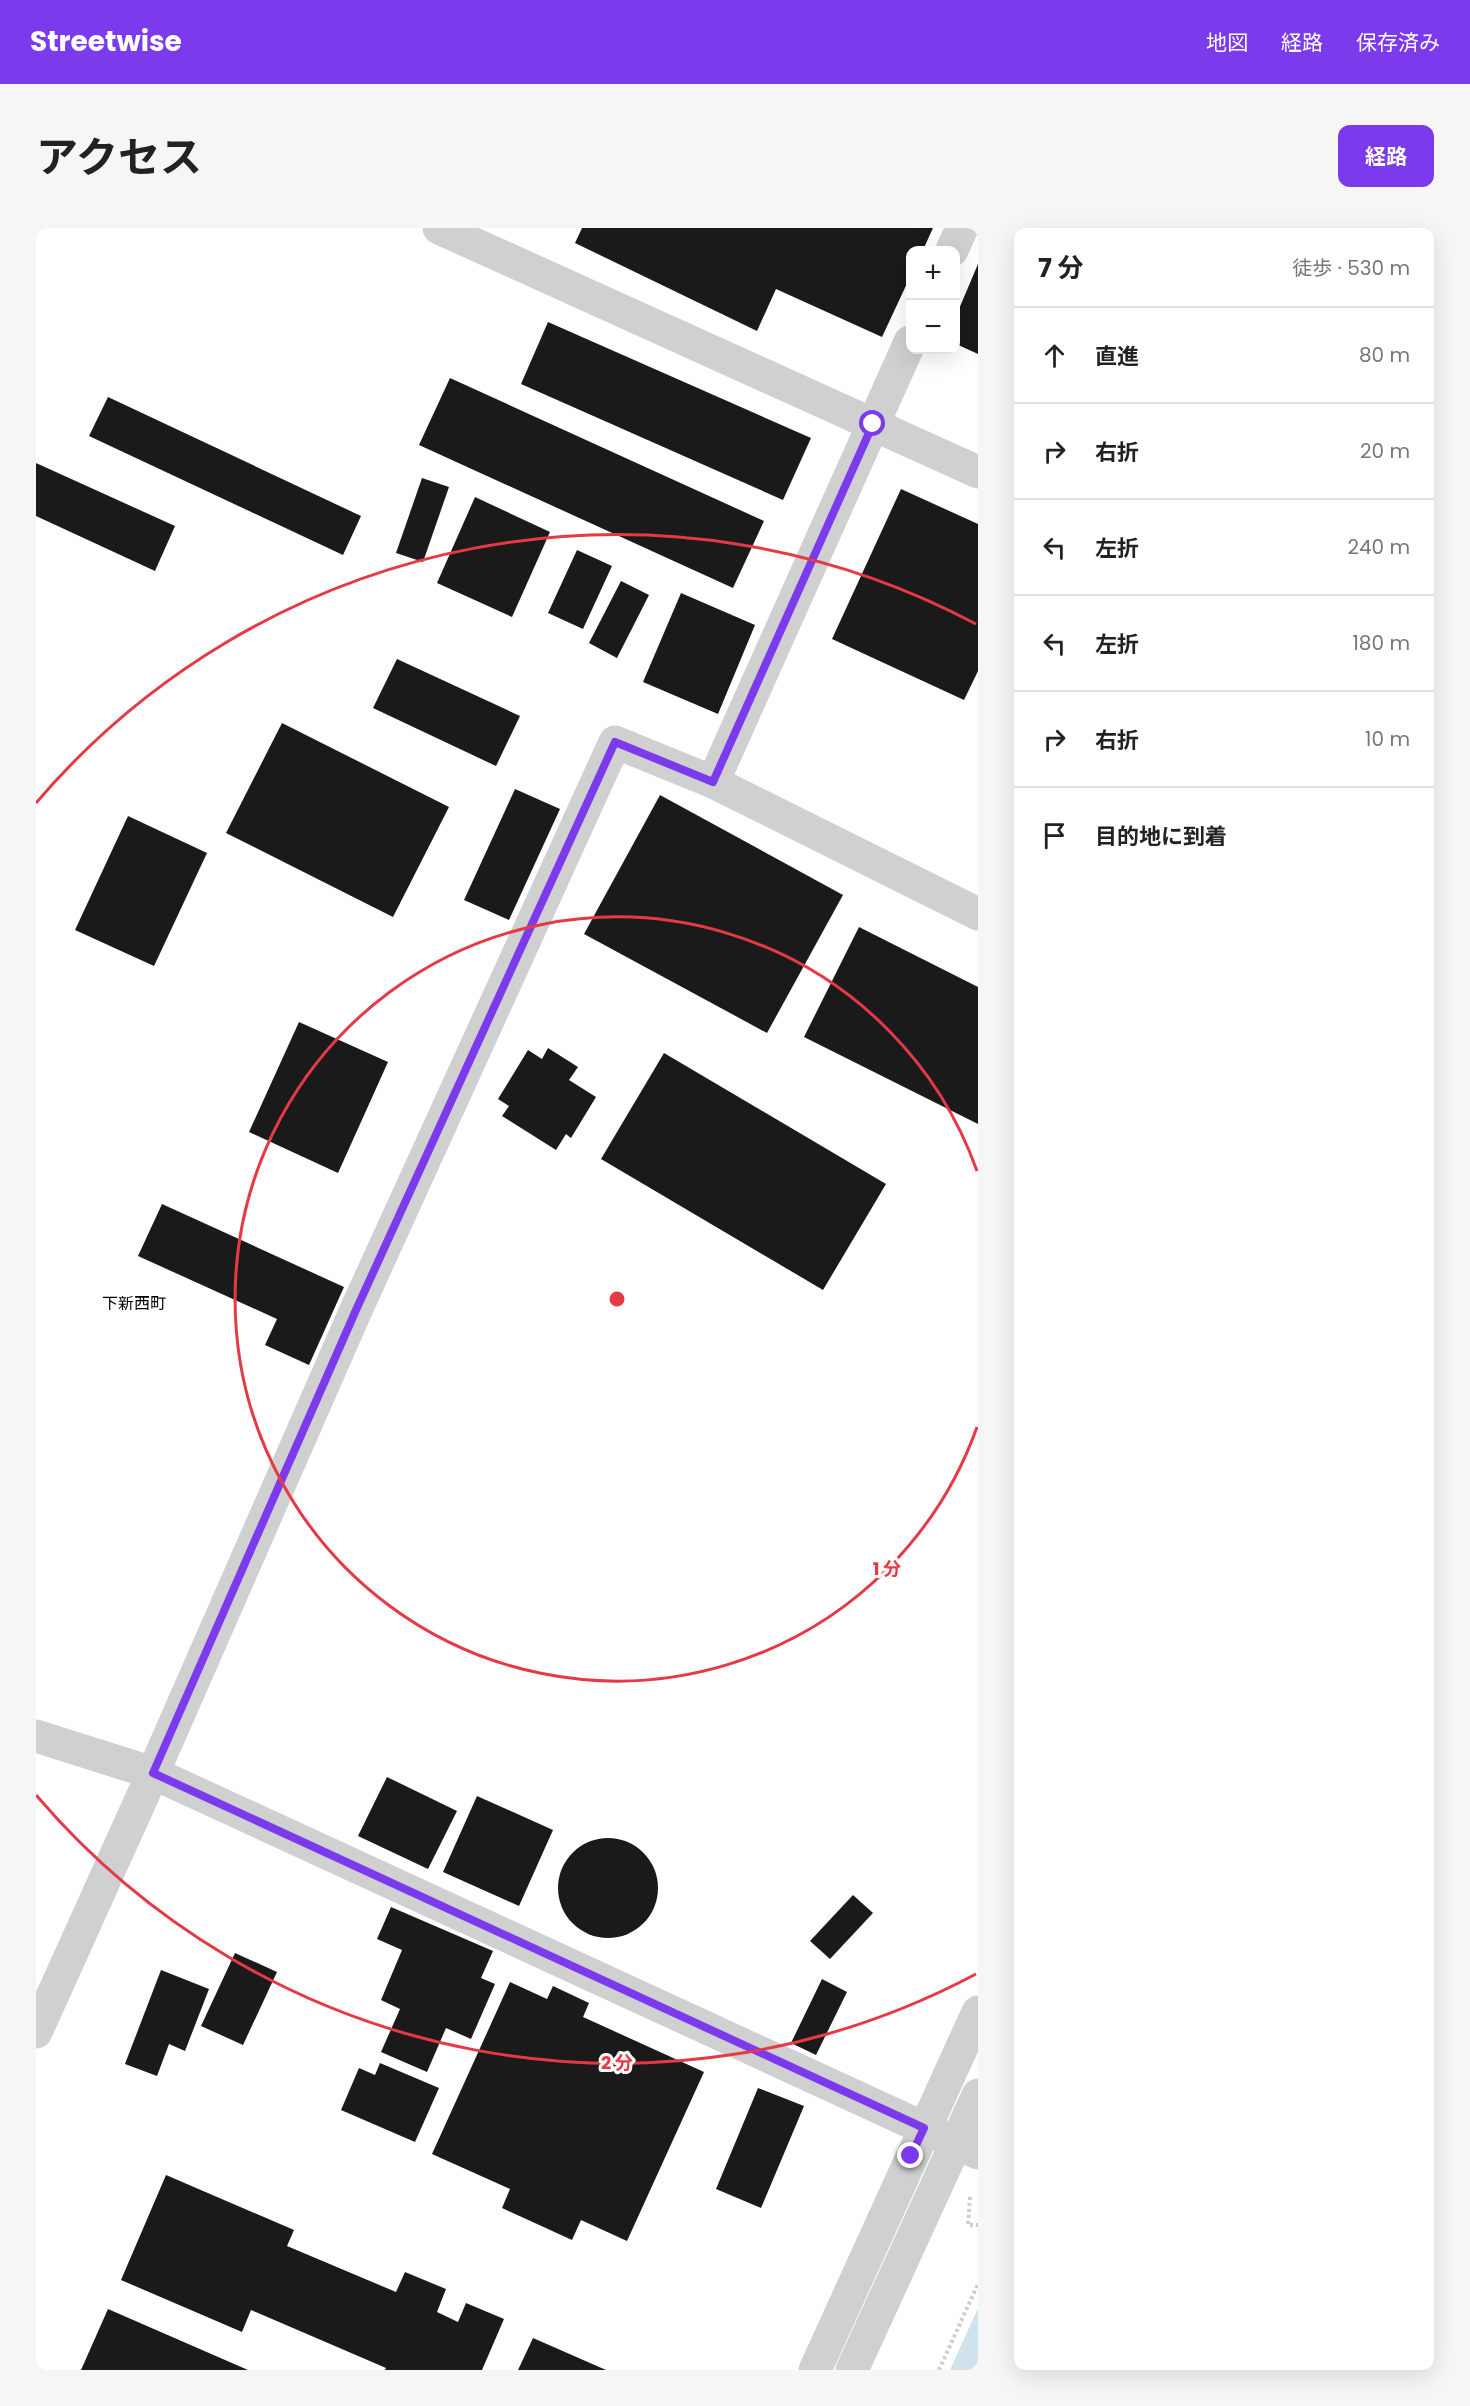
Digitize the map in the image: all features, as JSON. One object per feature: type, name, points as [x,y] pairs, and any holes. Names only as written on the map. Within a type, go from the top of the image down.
[{"type":"street","points":[[440,228],[978,472]]},
{"type":"street","points":[[954,246],[962,228]]},
{"type":"street","points":[[713,782],[906,351]]},
{"type":"street","points":[[36,2031],[153,1773],[356,1310],[615,742],[713,782],[978,914]]},
{"type":"street","points":[[36,1736],[153,1773],[967,2148]]},
{"type":"street","points":[[815,2370],[978,2012]]},
{"type":"street","points":[[852,2370],[967,2148],[978,2095]]},
{"type":"path","points":[[969,2200],[968,2225],[978,2225]]},
{"type":"path","points":[[939,2370],[978,2284]]},
{"type":"water","points":[[978,2308],[978,2370],[950,2370]]},
{"type":"building","points":[[582,228],[933,228],[925,246],[906,246],[906,286],[882,337],[776,289],[757,331],[575,243]]},
{"type":"building","points":[[978,264],[978,354],[960,346],[960,307]]},
{"type":"building","points":[[548,322],[811,438],[783,500],[521,384]]},
{"type":"building","points":[[450,378],[764,521],[733,588],[419,445]]},
{"type":"building","points":[[108,397],[361,516],[343,555],[89,436]]},
{"type":"building","points":[[36,463],[175,526],[155,571],[36,516]]},
{"type":"building","points":[[422,478],[449,487],[423,562],[396,553]]},
{"type":"building","points":[[901,489],[978,524],[978,671],[964,700],[832,639]]},
{"type":"building","points":[[475,497],[550,532],[512,617],[437,583]]},
{"type":"building","points":[[577,550],[612,566],[583,629],[548,613]]},
{"type":"building","points":[[621,581],[649,595],[617,658],[589,643]]},
{"type":"building","points":[[681,593],[755,625],[718,714],[643,682]]},
{"type":"building","points":[[397,659],[520,716],[496,766],[373,708]]},
{"type":"building","points":[[282,723],[449,807],[393,917],[226,833]]},
{"type":"building","points":[[515,789],[560,809],[509,920],[464,900]]},
{"type":"building","points":[[660,795],[843,895],[767,1033],[584,934]]},
{"type":"building","points":[[128,816],[207,853],[154,966],[75,930]]},
{"type":"building","points":[[859,927],[978,987],[978,1124],[804,1037]]},
{"type":"building","points":[[299,1022],[388,1062],[338,1173],[249,1132]]},
{"type":"building","points":[[548,1048],[578,1067],[569,1080],[596,1097],[571,1138],[566,1134],[556,1150],[502,1116],[509,1106],[498,1099],[528,1050],[542,1059]]},
{"type":"building","points":[[664,1053],[886,1184],[823,1290],[601,1159]]},
{"type":"building","points":[[162,1204],[344,1287],[309,1365],[265,1345],[277,1319],[138,1256]]},
{"type":"building","points":[[387,1777],[457,1811],[428,1869],[358,1836]]},
{"type":"building","points":[[477,1796],[553,1830],[519,1906],[443,1872]]},
{"type":"building","points":[[608,1838],[636,1846],[650,1860],[658,1888],[650,1916],[636,1930],[608,1938],[580,1930],[566,1916],[558,1888],[566,1860],[580,1846]]},
{"type":"building","points":[[853,1895],[873,1913],[830,1959],[810,1941]]},
{"type":"building","points":[[391,1907],[493,1951],[481,1978],[495,1984],[471,2039],[446,2028],[427,2072],[381,2052],[400,2009],[381,2000],[402,1950],[377,1939]]},
{"type":"building","points":[[235,1953],[277,1972],[243,2045],[201,2026]]},
{"type":"building","points":[[161,1970],[209,1989],[185,2051],[169,2044],[157,2076],[125,2064]]},
{"type":"building","points":[[822,1979],[847,1992],[816,2055],[791,2043]]},
{"type":"building","points":[[510,1982],[547,1999],[553,1986],[589,2003],[583,2017],[704,2072],[627,2241],[581,2220],[572,2240],[502,2208],[510,2189],[432,2154]]},
{"type":"building","points":[[380,2063],[439,2088],[415,2142],[341,2110],[359,2068],[375,2075]]},
{"type":"building","points":[[758,2088],[804,2106],[761,2208],[716,2189]]},
{"type":"building","points":[[166,2175],[294,2230],[287,2246],[396,2292],[405,2272],[446,2289],[437,2312],[458,2322],[466,2303],[504,2319],[482,2370],[385,2370],[386,2368],[251,2310],[242,2332],[121,2280]]},
{"type":"building","points":[[108,2309],[248,2370],[81,2370]]},
{"type":"building","points":[[533,2338],[606,2370],[518,2370]]},
{"type":"district","name":"下新西町","points":[[134,1303]]},
{"type":"route","points":[[873,424],[713,782],[615,742],[356,1310],[153,1773],[924,2128],[911,2156]]}]
